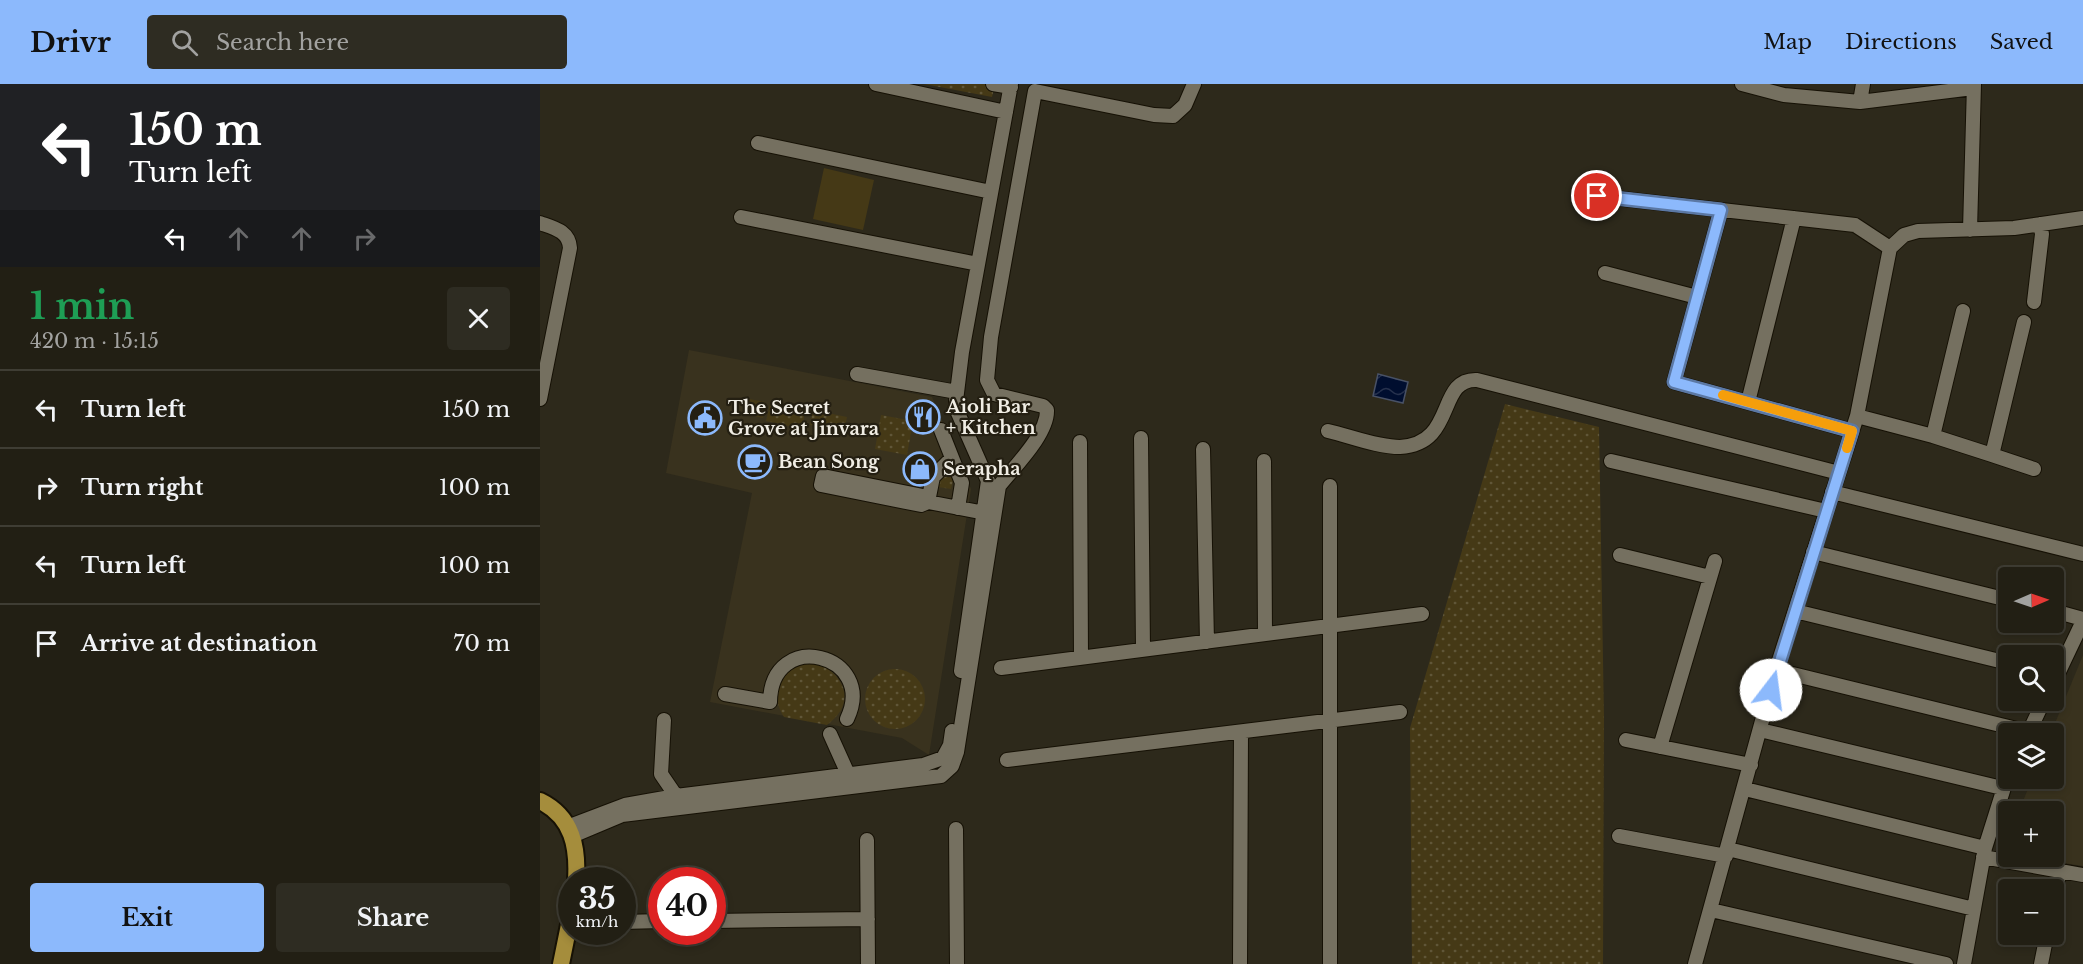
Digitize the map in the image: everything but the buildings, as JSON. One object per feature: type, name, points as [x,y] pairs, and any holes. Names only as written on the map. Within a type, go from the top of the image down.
[{"type":"main road","points":[[540,801],[563,820],[570,831],[577,853],[576,867]]},
{"type":"main road","points":[[561,964],[565,945]]},
{"type":"street","points":[[876,84],[1006,112]]},
{"type":"street","points":[[570,831],[625,805],[676,796],[923,765],[943,758],[950,745],[988,481],[958,413],[957,392],[1011,86],[993,84]]},
{"type":"street","points":[[570,831],[622,815],[941,776],[952,766],[964,707],[999,486],[1024,457],[1046,419],[1047,410],[1043,406],[994,394],[987,380],[991,337],[1008,233],[1035,91],[1154,115],[1173,116],[1185,105],[1194,84]]},
{"type":"street","points":[[1742,84],[1784,95],[1860,102],[1974,86],[1970,230]]},
{"type":"street","points":[[1860,102],[1863,84]]},
{"type":"street","points":[[758,143],[991,192]]},
{"type":"street","points":[[1597,196],[1855,225],[1890,248]]},
{"type":"street","points":[[1721,210],[1674,382],[1852,431]]},
{"type":"street","points":[[741,217],[978,264]]},
{"type":"street","points":[[1748,402],[1794,218]]},
{"type":"street","points":[[1695,964],[1776,670],[1857,416],[1890,248],[1904,235],[1918,231],[1970,230],[2083,218]]},
{"type":"street","points":[[540,222],[564,232],[570,240],[570,248],[540,399]]},
{"type":"street","points":[[2034,302],[2042,234],[2040,224]]},
{"type":"street","points":[[1605,273],[1697,297]]},
{"type":"street","points":[[1933,436],[1963,311]]},
{"type":"street","points":[[1992,455],[2024,322]]},
{"type":"street","points":[[857,374],[957,392]]},
{"type":"street","points":[[1328,431],[1391,446],[1416,443],[1438,427],[1456,387],[1464,381],[1477,380],[1839,473]]},
{"type":"street","points":[[1857,416],[1933,436],[2034,469]]},
{"type":"street","points":[[941,430],[962,483],[958,508]]},
{"type":"street","points":[[1141,438],[1143,650]]},
{"type":"street","points":[[1080,442],[1081,658]]},
{"type":"street","points":[[1203,449],[1207,642]]},
{"type":"street","points":[[928,502],[933,477],[952,458]]},
{"type":"street","points":[[1264,461],[1265,634]]},
{"type":"street","points":[[1611,461],[1826,510]]},
{"type":"street","points":[[928,502],[924,496],[822,476],[821,485],[921,505],[928,502],[985,513]]},
{"type":"street","points":[[1330,486],[1330,964]]},
{"type":"street","points":[[1832,492],[2083,554]]},
{"type":"street","points":[[1813,552],[1998,598]]},
{"type":"street","points":[[1620,555],[1710,577]]},
{"type":"street","points":[[1660,747],[1715,561]]},
{"type":"street","points":[[1795,611],[1998,661]]},
{"type":"street","points":[[1001,668],[1422,614]]},
{"type":"street","points":[[2064,614],[2083,620],[2064,658]]},
{"type":"street","points":[[725,694],[770,702],[772,685],[780,670],[802,657],[819,657],[842,669],[851,685],[852,703],[846,719]]},
{"type":"street","points":[[1776,670],[1998,725]]},
{"type":"street","points":[[1006,760],[1400,712]]},
{"type":"street","points":[[664,720],[661,774],[676,796]]},
{"type":"street","points":[[1760,730],[1998,780]]},
{"type":"street","points":[[1240,964],[1241,732]]},
{"type":"street","points":[[830,734],[848,774]]},
{"type":"street","points":[[1626,740],[1751,765]]},
{"type":"street","points":[[1744,789],[1984,852],[2083,874]]},
{"type":"street","points":[[1964,964],[1984,852],[2003,789]]},
{"type":"street","points":[[956,829],[957,964]]},
{"type":"street","points":[[1619,836],[1727,853],[1974,909]]},
{"type":"street","points":[[867,840],[868,964]]},
{"type":"street","points":[[2058,879],[2060,870]]},
{"type":"street","points":[[1711,910],[1946,964]]},
{"type":"street","points":[[726,921],[868,919]]},
{"type":"street","points":[[2041,964],[2045,945]]},
{"type":"shaded area","points":[[924,84],[995,84],[992,97]]},
{"type":"shaded area","points":[[824,168],[874,180],[863,230],[813,219]]},
{"type":"shaded area","points":[[689,350],[932,397],[971,489],[929,755],[902,738],[710,702],[752,493],[666,473]]},
{"type":"shaded area","points":[[749,399],[765,402],[763,418],[746,414]]},
{"type":"shaded area","points":[[770,404],[805,411],[802,429],[766,421]]},
{"type":"shaded area","points":[[1505,404],[1599,427],[1604,718],[1603,964],[1412,964],[1410,728]]},
{"type":"shaded area","points":[[813,410],[847,417],[844,432],[810,425]]},
{"type":"shaded area","points":[[881,415],[913,421],[907,455],[875,449]]},
{"type":"shaded area","points":[[947,471],[954,475],[951,489],[938,487],[941,474]]},
{"type":"shaded area","points":[[2083,655],[2083,866],[2064,863],[2064,801],[2023,801],[2028,789],[2064,789],[2064,723],[2055,723],[2060,711],[2064,711],[2064,701]]},
{"type":"shaded area","points":[[816,662],[834,674],[844,690],[842,708],[827,725],[784,717],[777,696],[781,679],[787,672],[795,667]]},
{"type":"shaded area","points":[[889,669],[901,669],[912,674],[920,682],[925,699],[923,711],[912,724],[901,729],[889,729],[878,724],[870,716],[865,705],[865,693],[870,682],[878,674]]},
{"type":"water","points":[[1378,374],[1408,382],[1403,403],[1373,396]]},
{"type":"slow traffic","points":[[1723,395],[1852,431],[1847,448]]},
{"type":"place","name":"Aioli Bar + Kitchen","points":[[923,417]]},
{"type":"place","name":"The Secret Grove at Jinvara","points":[[705,418]]},
{"type":"place","name":"Bean Song","points":[[755,462]]},
{"type":"place","name":"Serapha","points":[[920,469]]},
{"type":"route","points":[[1597,196],[1721,210],[1674,382],[1852,431],[1771,690]]}]
